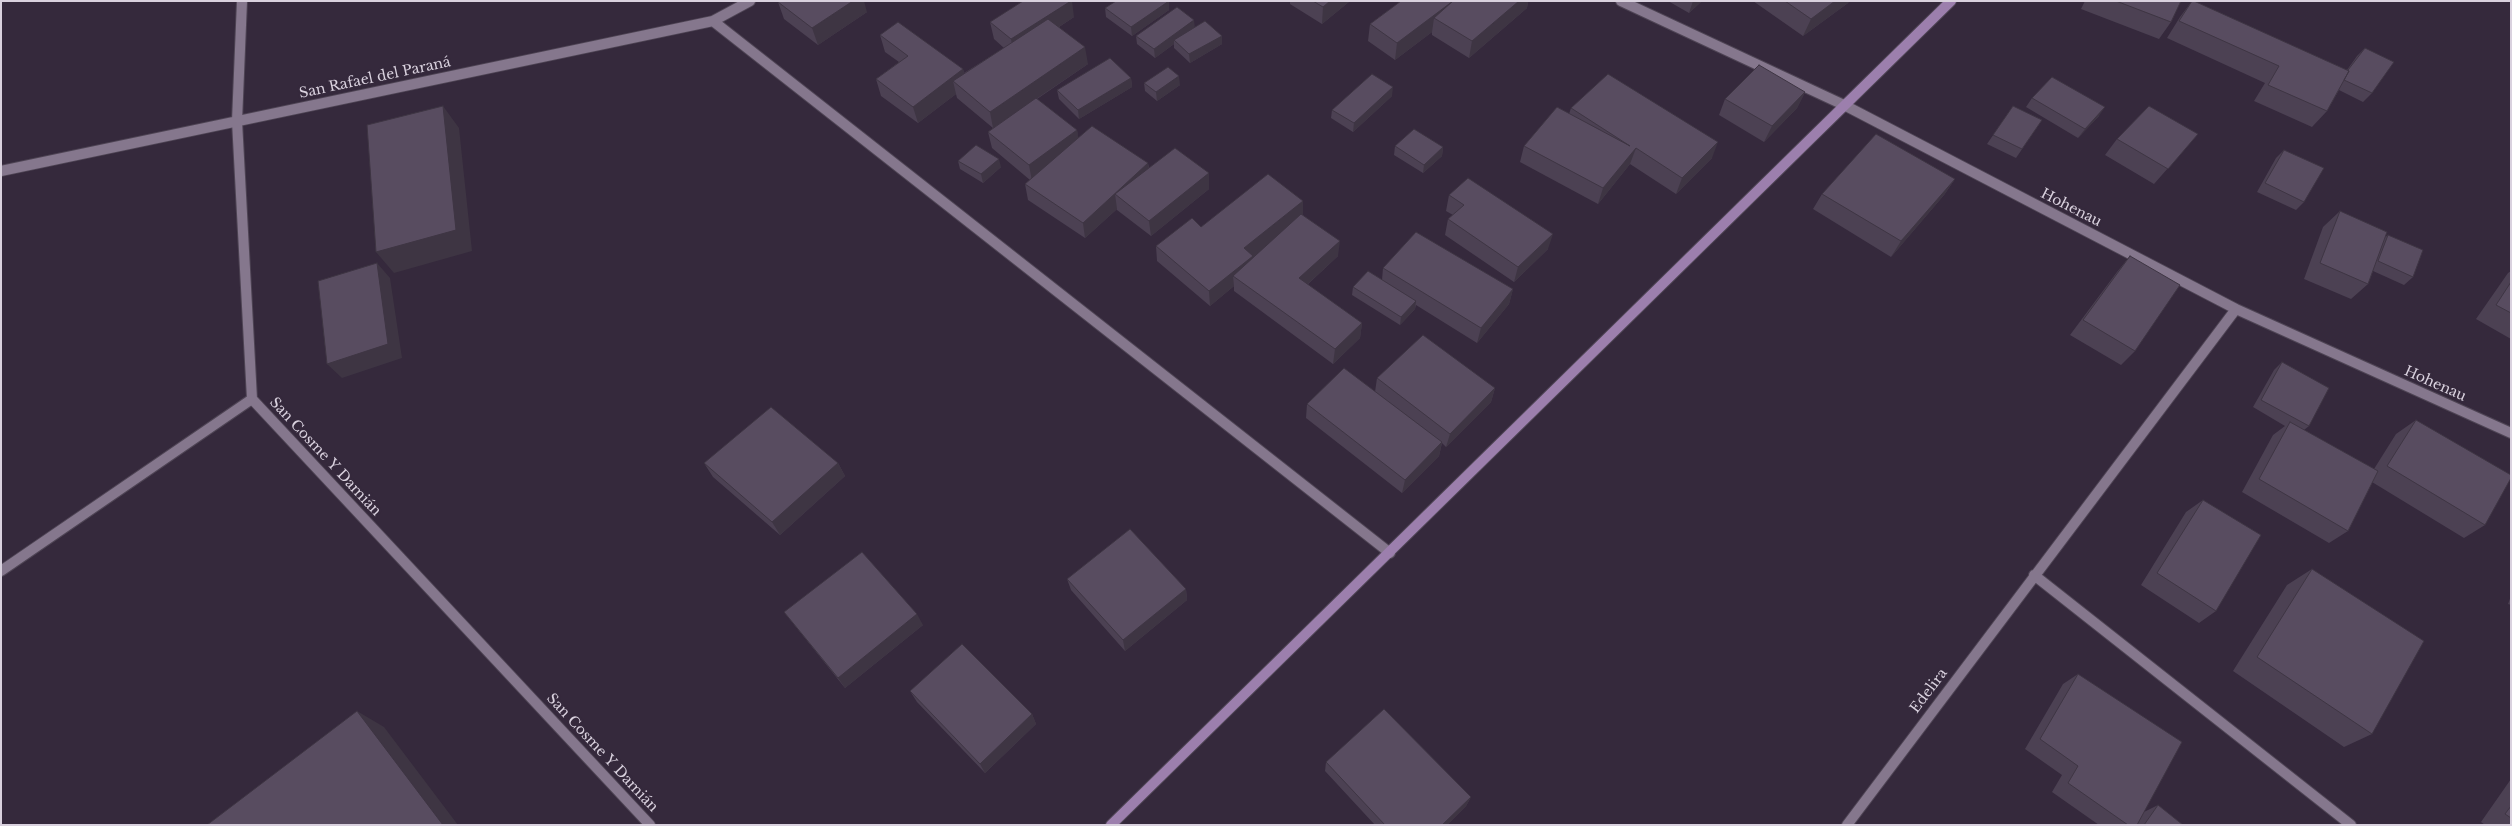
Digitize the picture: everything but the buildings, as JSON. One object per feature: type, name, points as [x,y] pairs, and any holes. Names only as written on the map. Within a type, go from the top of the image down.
[{"type":"main road","points":[[1111,825],[1951,1]]},
{"type":"street","name":"San Cosme Y Damián","points":[[242,1],[237,121],[252,399],[650,825]]},
{"type":"street","name":"San Rafael del Paraná","points":[[1,171],[713,21],[750,1]]},
{"type":"street","name":"Hohenau","points":[[1621,1],[1846,106],[2236,310],[2511,433]]},
{"type":"street","points":[[713,21],[1390,553]]},
{"type":"street","name":"Edelira","points":[[1847,825],[2236,310]]},
{"type":"street","points":[[1,571],[252,399]]},
{"type":"street","points":[[2034,575],[2351,825]]}]
